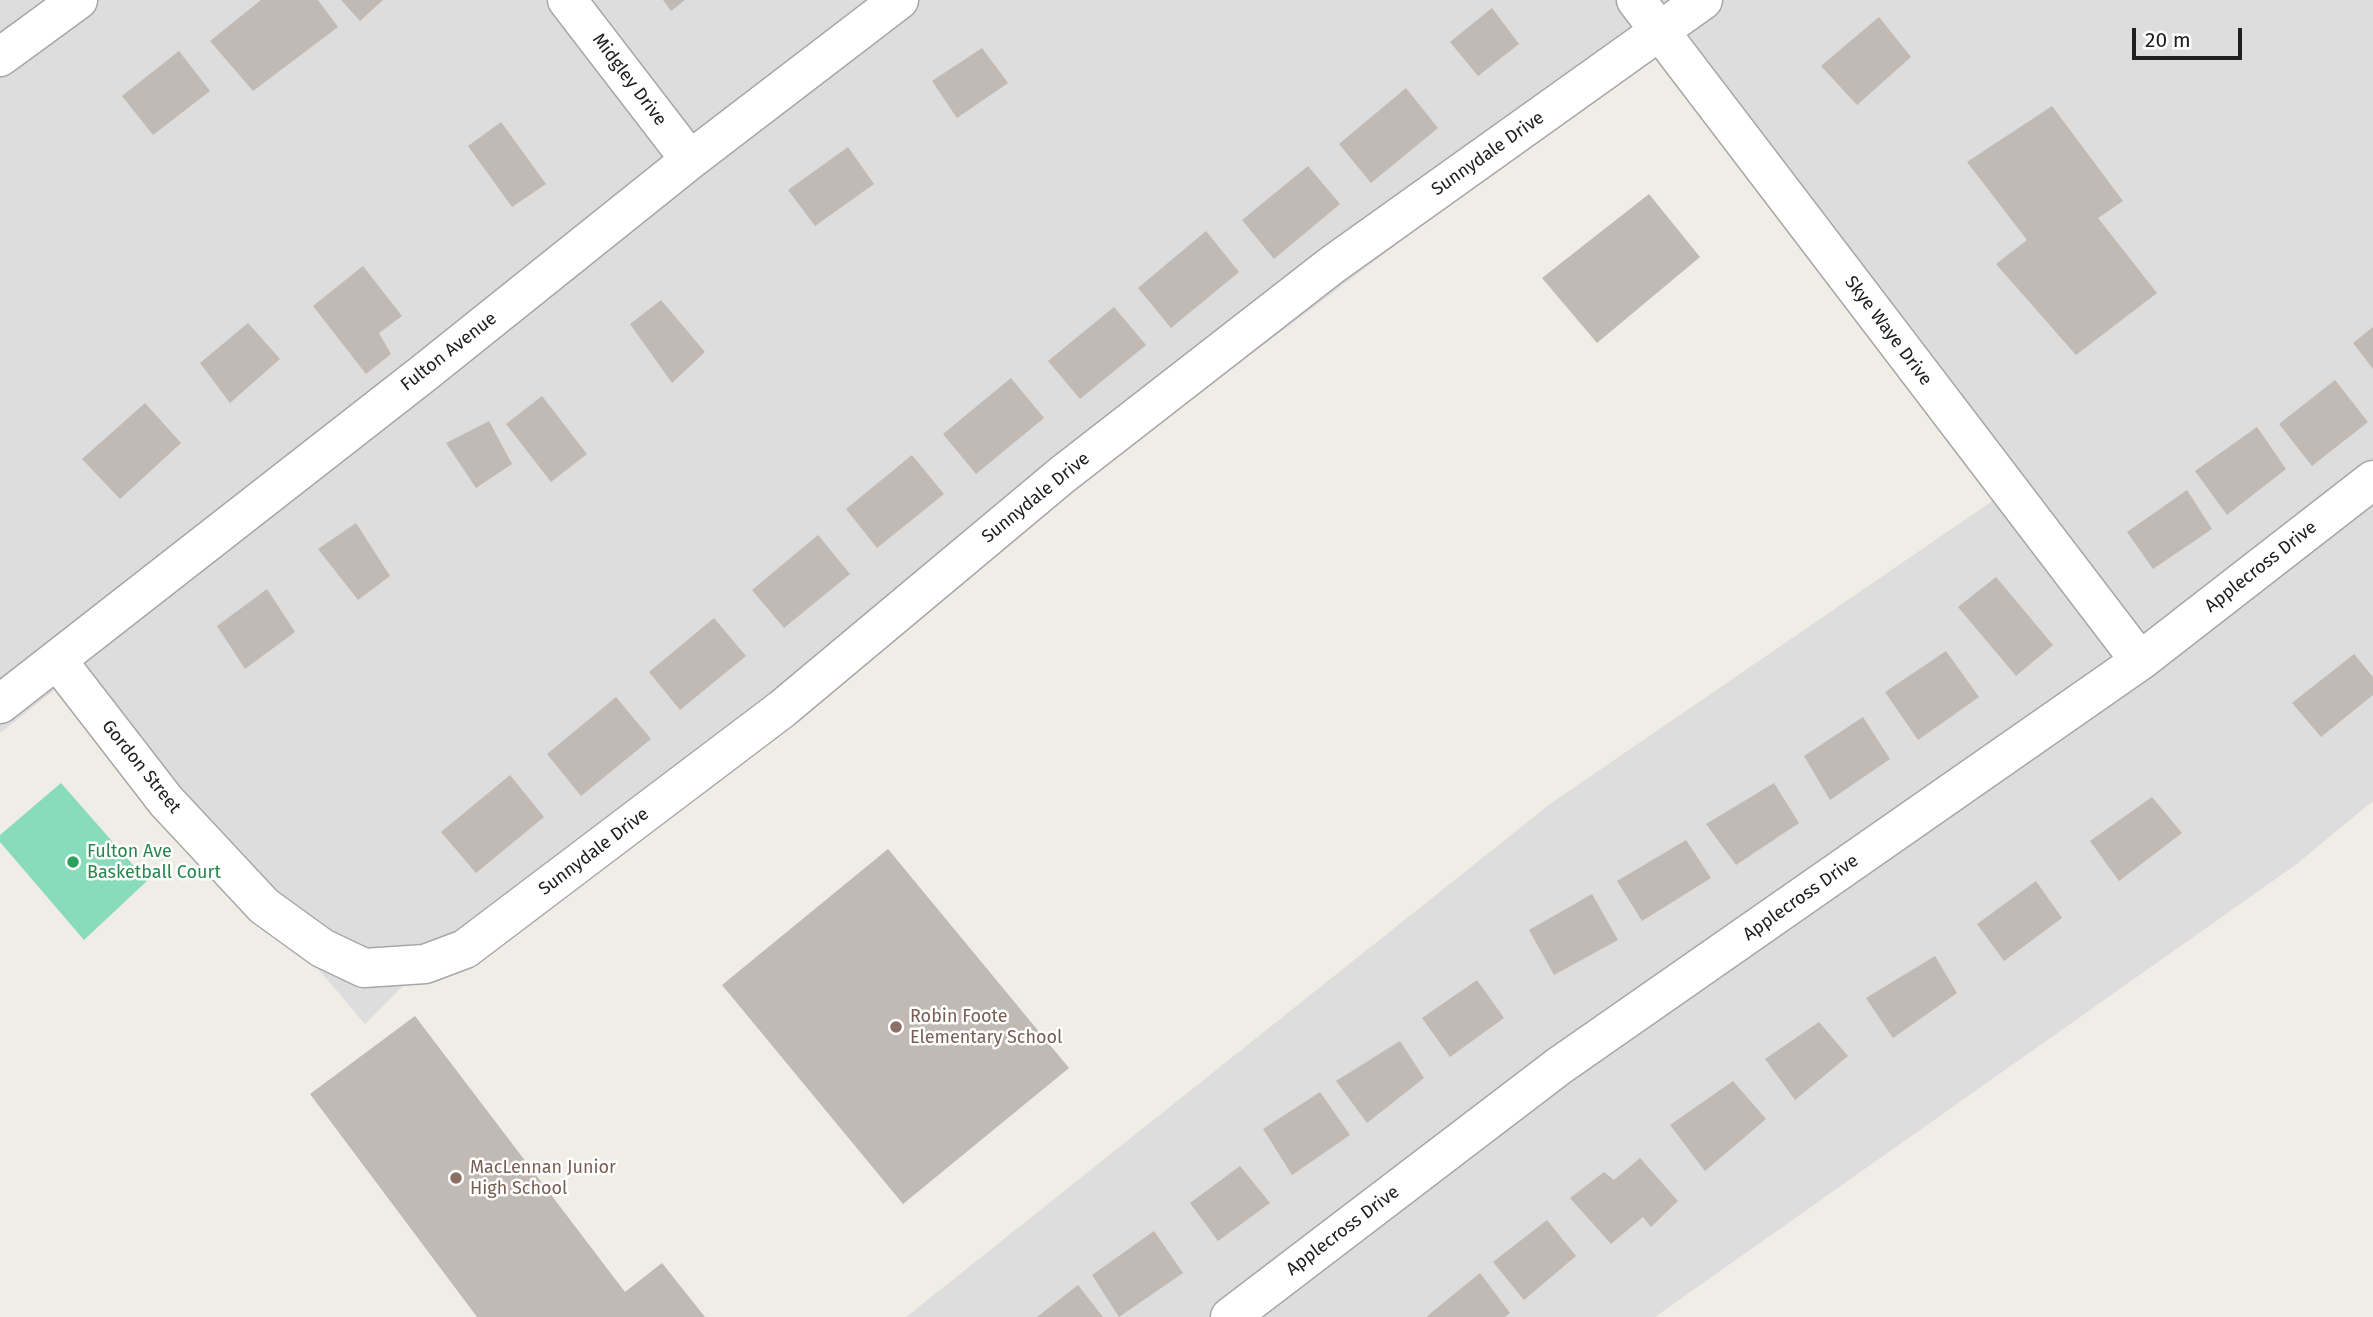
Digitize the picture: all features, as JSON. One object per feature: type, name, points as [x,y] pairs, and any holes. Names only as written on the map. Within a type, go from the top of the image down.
[{"type":"street","points":[[0,57],[78,0]]},
{"type":"street","name":"Midgley Drive","points":[[567,0],[690,160]]},
{"type":"street","name":"Fulton Avenue","points":[[0,704],[424,373],[690,160],[899,0]]},
{"type":"street","name":"Skye Waye Drive","points":[[1636,0],[2140,661]]},
{"type":"street","name":"Sunnydale Drive","points":[[364,968],[425,964],[465,949],[782,709],[1062,475],[1332,265],[1703,0]]},
{"type":"street","name":"Applecross Drive","points":[[1230,1317],[1559,1066],[2140,661],[2373,480]]},
{"type":"street","name":"Gordon Street","points":[[57,660],[166,801],[264,906],[322,948],[364,968]]},
{"type":"shaded area","points":[[0,0],[2373,0],[2373,801],[2294,866],[1655,1317],[906,1317],[1550,804],[2001,495],[1660,45],[465,949],[425,964],[365,1024],[70,678],[0,733]]},
{"type":"green space","name":"Fulton Ave Basketball Court","points":[[61,783],[147,881],[84,940],[0,842],[0,835]]},
{"type":"building","points":[[261,0],[318,0],[338,27],[253,91],[210,41]]},
{"type":"building","points":[[341,0],[383,0],[360,21]]},
{"type":"building","points":[[663,0],[685,0],[671,11]]},
{"type":"building","points":[[1492,8],[1519,44],[1478,76],[1450,42]]},
{"type":"building","points":[[1879,17],[1911,57],[1857,105],[1821,66]]},
{"type":"building","points":[[982,48],[1008,83],[957,118],[932,81]]},
{"type":"building","points":[[179,51],[210,91],[153,135],[122,96]]},
{"type":"building","points":[[1406,88],[1438,128],[1371,183],[1339,144]]},
{"type":"building","points":[[2052,106],[2123,201],[2098,218],[2157,293],[2076,355],[1996,264],[2027,240],[1967,162]]},
{"type":"building","points":[[501,122],[546,184],[512,207],[468,146]]},
{"type":"building","points":[[848,147],[874,184],[815,226],[788,190]]},
{"type":"building","points":[[1308,166],[1340,204],[1274,259],[1242,220]]},
{"type":"building","points":[[1649,194],[1700,257],[1597,343],[1542,278]]},
{"type":"building","points":[[1206,231],[1239,272],[1171,328],[1138,288]]},
{"type":"building","points":[[363,266],[402,316],[379,333],[391,354],[366,374],[313,306]]},
{"type":"building","points":[[661,300],[705,352],[672,383],[630,324]]},
{"type":"building","points":[[1114,307],[1146,345],[1080,399],[1048,361]]},
{"type":"building","points":[[248,323],[280,359],[230,403],[200,363]]},
{"type":"building","points":[[2373,327],[2373,369],[2353,343]]},
{"type":"building","points":[[1011,378],[1044,418],[976,474],[943,434]]},
{"type":"building","points":[[2335,380],[2368,422],[2312,466],[2279,424]]},
{"type":"building","points":[[542,396],[587,454],[551,482],[506,424]]},
{"type":"building","points":[[145,403],[181,443],[120,499],[82,459]]},
{"type":"building","points":[[489,421],[512,464],[476,488],[446,443]]},
{"type":"building","points":[[2257,427],[2286,469],[2227,515],[2195,471]]},
{"type":"building","points":[[912,455],[944,494],[877,548],[846,509]]},
{"type":"building","points":[[2187,490],[2212,529],[2153,569],[2127,532]]},
{"type":"building","points":[[356,523],[390,576],[358,600],[318,549]]},
{"type":"building","points":[[818,535],[850,574],[784,628],[752,590]]},
{"type":"building","points":[[1996,577],[2053,645],[2016,676],[1958,607]]},
{"type":"building","points":[[267,589],[295,632],[245,669],[217,626]]},
{"type":"building","points":[[714,618],[746,656],[680,710],[649,672]]},
{"type":"building","points":[[1946,651],[1979,697],[1918,740],[1885,692]]},
{"type":"building","points":[[2354,654],[2373,677],[2373,695],[2321,737],[2292,703]]},
{"type":"building","points":[[616,697],[651,739],[581,796],[547,754]]},
{"type":"building","points":[[1863,717],[1890,759],[1830,800],[1804,756]]},
{"type":"building","points":[[510,775],[544,817],[476,873],[441,832]]},
{"type":"building","points":[[1774,783],[1799,823],[1736,865],[1706,824]]},
{"type":"building","points":[[2152,797],[2182,833],[2119,881],[2090,841]]},
{"type":"building","points":[[1686,840],[1711,878],[1642,921],[1617,881]]},
{"type":"building","name":"Robin Foote Elementary School","points":[[888,849],[1069,1068],[903,1204],[722,985]]},
{"type":"building","points":[[2036,881],[2062,918],[2004,961],[1977,924]]},
{"type":"building","points":[[1592,894],[1618,940],[1554,975],[1529,930]]},
{"type":"building","points":[[1935,956],[1957,993],[1893,1038],[1866,998]]},
{"type":"building","points":[[1477,980],[1504,1018],[1450,1057],[1422,1018]]},
{"type":"building","name":"MacLennan Junior High School","points":[[415,1016],[625,1292],[662,1263],[705,1317],[477,1317],[310,1094]]},
{"type":"building","points":[[1819,1022],[1848,1056],[1795,1100],[1765,1059]]},
{"type":"building","points":[[1400,1041],[1424,1078],[1367,1123],[1336,1081]]},
{"type":"building","points":[[1733,1081],[1766,1119],[1705,1171],[1670,1125]]},
{"type":"building","points":[[1320,1092],[1350,1135],[1292,1175],[1263,1129]]},
{"type":"building","points":[[1640,1158],[1678,1201],[1651,1227],[1643,1217],[1611,1244],[1570,1198],[1604,1172],[1614,1180]]},
{"type":"building","points":[[1240,1166],[1270,1203],[1218,1241],[1190,1203]]},
{"type":"building","points":[[1547,1220],[1576,1256],[1524,1300],[1493,1262]]},
{"type":"building","points":[[1154,1231],[1183,1273],[1119,1317],[1092,1275]]},
{"type":"building","points":[[1480,1273],[1510,1313],[1505,1317],[1426,1317]]},
{"type":"building","points":[[1078,1285],[1103,1317],[1037,1317]]},
{"type":"place","name":"Fulton Ave Basketball Court","points":[[73,862]]},
{"type":"place","name":"Robin Foote Elementary School","points":[[896,1027]]},
{"type":"place","name":"MacLennan Junior High School","points":[[456,1178]]}]
